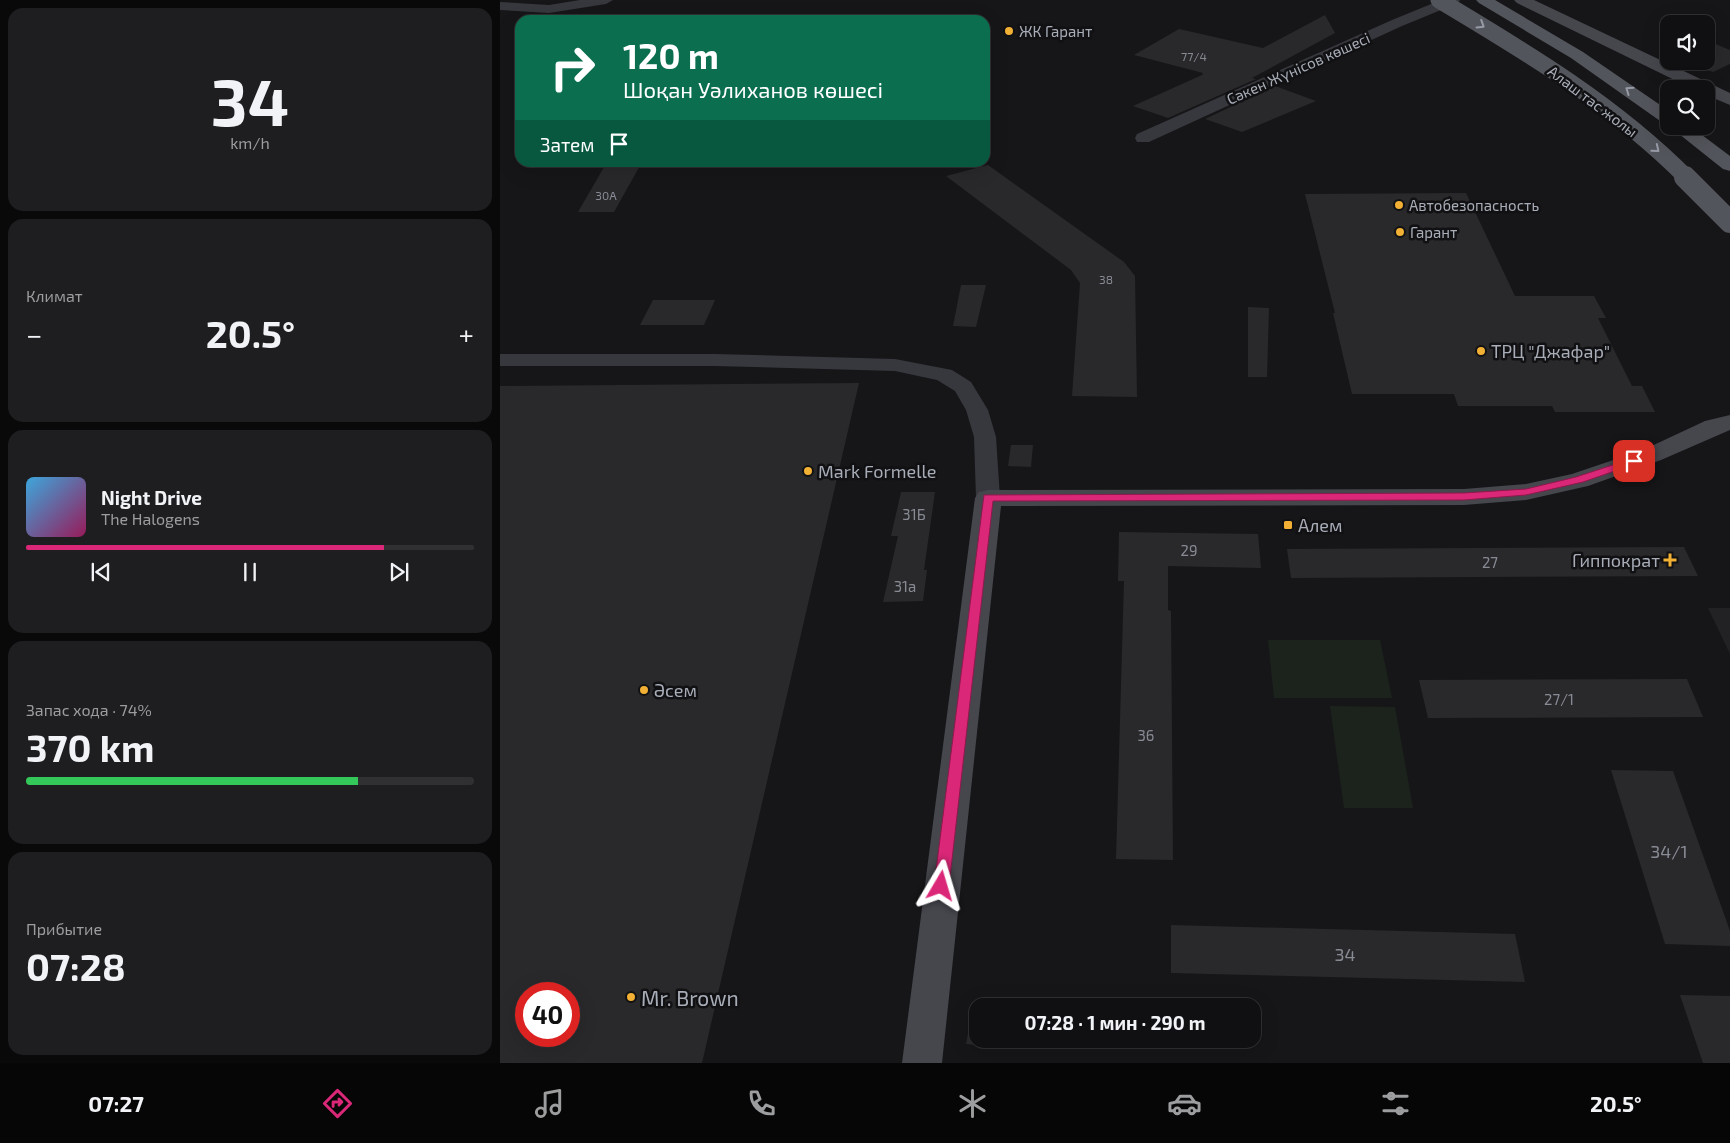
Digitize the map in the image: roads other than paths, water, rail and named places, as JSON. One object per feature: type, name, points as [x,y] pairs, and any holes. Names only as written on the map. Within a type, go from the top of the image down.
[{"type":"main road","name":"Алаш тас жолы","points":[[1440,0],[1537,59],[1598,102],[1664,156],[1730,222]]},
{"type":"main road","name":"Алаш тас жолы","points":[[1484,0],[1577,55],[1660,113]]},
{"type":"main road","points":[[1690,135],[1730,165]]},
{"type":"street","points":[[500,6],[549,9],[606,0]]},
{"type":"street","name":"Сәкен Жүнісов көшесі","points":[[1143,138],[1397,23],[1453,0]]},
{"type":"street","points":[[1522,0],[1660,65]]},
{"type":"street","points":[[1670,70],[1730,92]]},
{"type":"street","points":[[1670,70],[1730,100]]},
{"type":"street","points":[[500,360],[716,360],[895,365],[944,375],[963,387],[978,410],[985,437],[988,498],[922,1063]]},
{"type":"street","points":[[988,498],[1455,497],[1526,492],[1579,480],[1652,455],[1714,426],[1730,422]]},
{"type":"place","name":"ЖК Гарант","points":[[1009,31]]},
{"type":"place","name":"Автобезопасность","points":[[1399,205]]},
{"type":"place","name":"Гарант","points":[[1400,232]]},
{"type":"place","name":"ТРЦ \"Джафар\"","points":[[1481,351]]},
{"type":"place","name":"Mark Formelle","points":[[808,471]]},
{"type":"place","name":"Алем","points":[[1288,525]]},
{"type":"place","name":"Гиппократ","points":[[1670,560]]},
{"type":"place","name":"Әсем","points":[[644,690]]},
{"type":"place","name":"Mr. Brown","points":[[631,997]]}]
